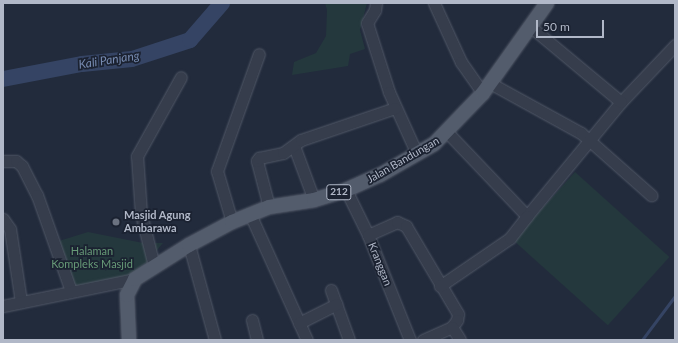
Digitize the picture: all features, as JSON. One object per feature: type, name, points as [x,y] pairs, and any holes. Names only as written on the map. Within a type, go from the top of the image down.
[{"type":"main road","name":"Jalan Bandungan","points":[[135,279],[189,244],[250,214],[269,207],[314,200],[346,190],[380,175],[417,154],[447,132],[486,88],[547,3]]},
{"type":"main road","points":[[129,340],[127,295],[135,279]]},
{"type":"street","points":[[376,3],[375,10],[367,23],[395,108],[417,154]]},
{"type":"street","points":[[434,3],[461,62],[486,88],[552,115],[589,139],[651,195]]},
{"type":"street","points":[[531,27],[621,102]]},
{"type":"street","points":[[440,286],[510,238],[589,139],[621,102],[675,45]]},
{"type":"street","points":[[232,222],[217,171],[259,54]]},
{"type":"street","points":[[154,266],[141,214],[137,156],[181,77]]},
{"type":"street","points":[[269,207],[257,161],[283,153],[301,140],[395,108]]},
{"type":"street","points":[[447,132],[527,216]]},
{"type":"street","points":[[294,146],[314,200]]},
{"type":"street","points":[[3,161],[16,161],[22,166],[37,195],[71,292]]},
{"type":"street","name":"Kranggan","points":[[346,190],[368,235],[410,340]]},
{"type":"street","points":[[250,214],[307,340]]},
{"type":"street","points":[[3,219],[10,229],[21,302]]},
{"type":"street","points":[[368,235],[397,222],[403,222],[458,314],[457,320],[452,327],[423,340]]},
{"type":"street","points":[[189,244],[215,340]]},
{"type":"street","points":[[3,306],[135,279]]},
{"type":"street","points":[[332,290],[349,340]]},
{"type":"street","points":[[299,323],[337,304]]},
{"type":"street","points":[[252,320],[257,340]]},
{"type":"street","points":[[452,327],[460,340]]},
{"type":"green space","points":[[325,3],[367,3],[360,30],[365,49],[350,54],[348,66],[292,75],[294,62],[316,53],[326,36],[327,10]]},
{"type":"green space","points":[[575,172],[669,257],[608,325],[513,240]]},
{"type":"green space","name":"Halaman Kompleks Masjid","points":[[88,232],[143,243],[163,243],[135,276],[74,288],[59,241]]},
{"type":"waterway","name":"Kali Panjang","points":[[3,79],[82,64],[132,59],[190,40],[222,3]]},
{"type":"waterway","points":[[642,340],[675,296]]},
{"type":"place","name":"Masjid Agung Ambarawa","points":[[116,222]]}]
